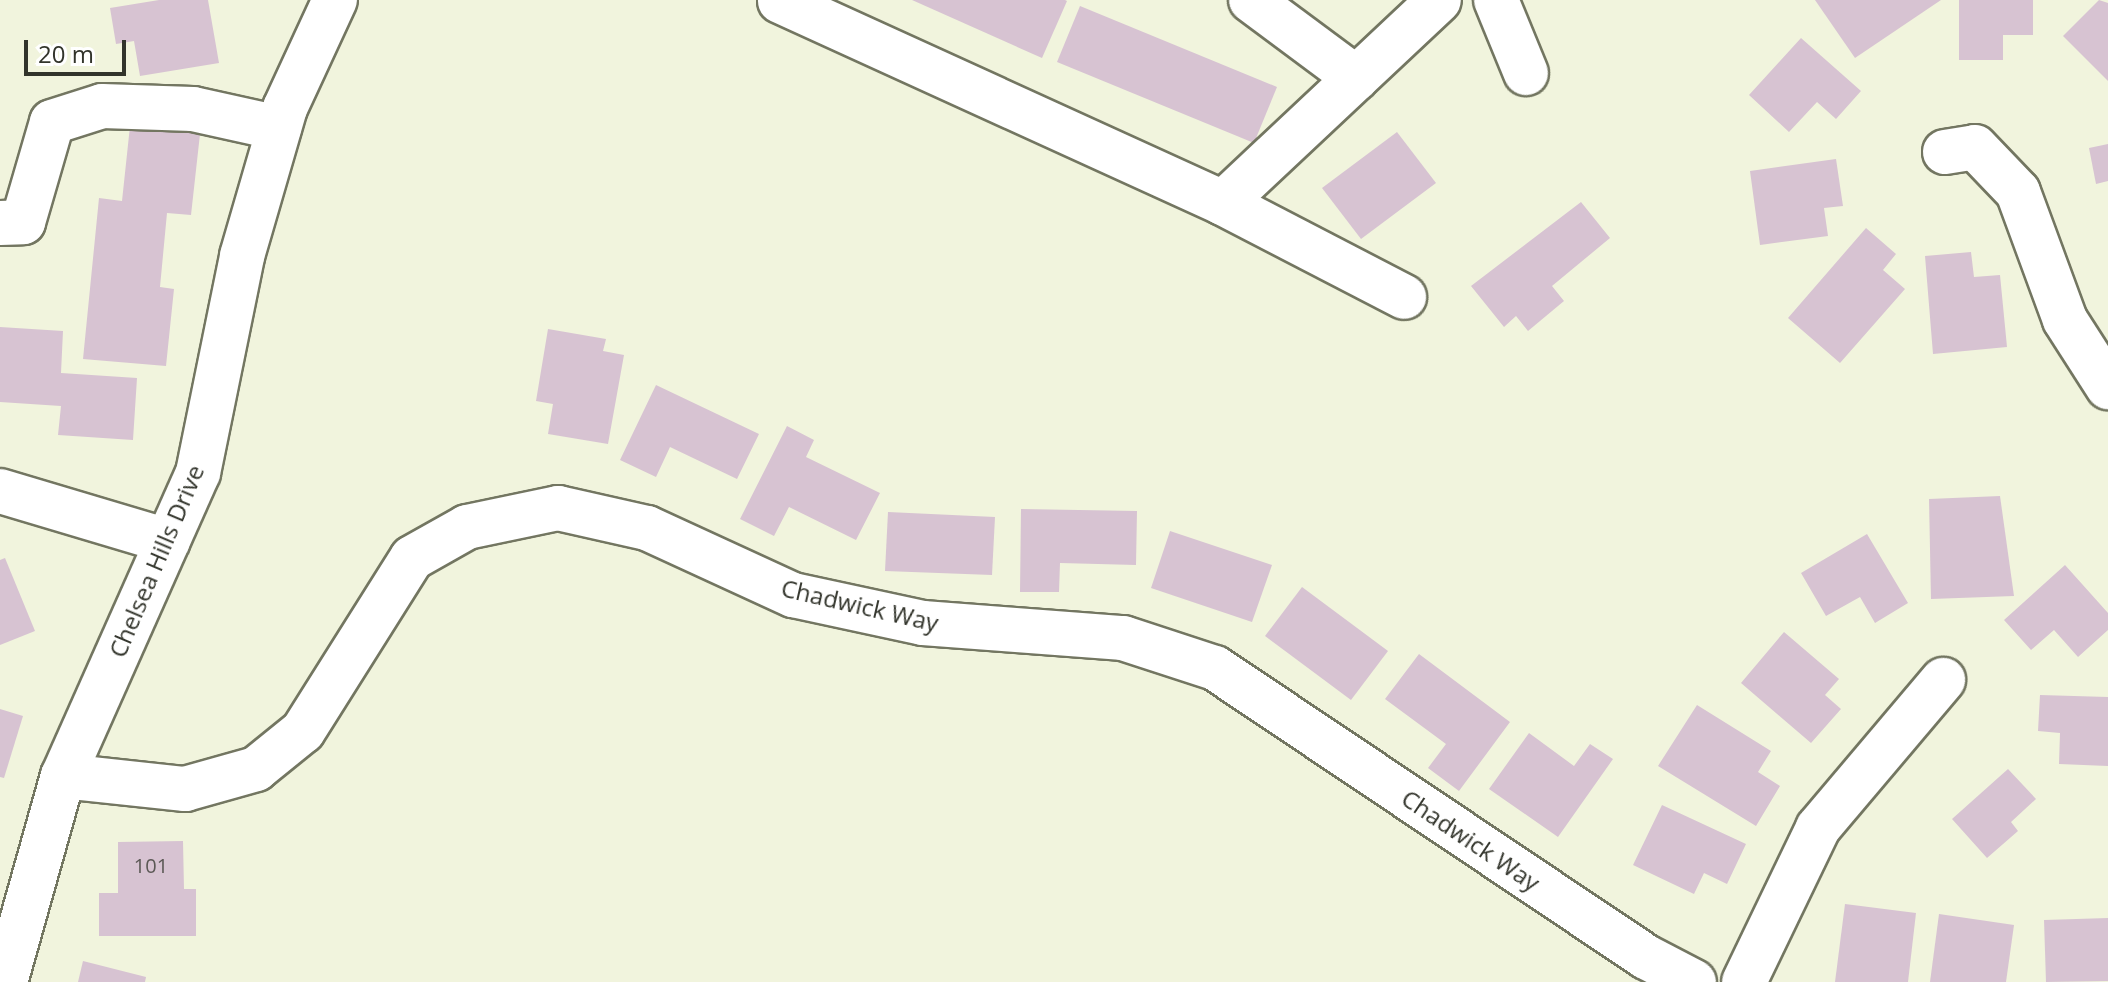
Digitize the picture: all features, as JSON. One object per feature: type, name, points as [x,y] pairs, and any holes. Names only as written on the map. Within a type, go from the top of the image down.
[{"type":"street","points":[[1251,0],[1356,78]]},
{"type":"street","points":[[1223,203],[1439,0]]},
{"type":"street","points":[[1496,0],[1526,73]]},
{"type":"street","points":[[780,1],[1223,203],[1404,297]]},
{"type":"street","name":"Chelsea Hills Drive","points":[[5,982],[63,776],[198,473],[242,256],[279,128],[324,5]]},
{"type":"street","points":[[0,223],[23,222],[52,122],[102,106],[193,109],[279,128]]},
{"type":"street","points":[[1945,152],[1975,147],[2018,192],[2065,320],[2108,387]]},
{"type":"street","points":[[0,491],[168,541]]},
{"type":"street","name":"Chadwick Way","points":[[63,776],[185,789],[256,769],[303,731],[412,558],[467,527],[558,508],[647,528],[793,595],[923,623],[1123,638],[1215,668],[1646,957],[1694,982]]},
{"type":"street","points":[[1744,982],[1818,828],[1943,680]]},
{"type":"building","points":[[159,0],[208,0],[219,63],[140,76],[134,41],[116,44],[110,8]]},
{"type":"building","points":[[912,0],[1065,0],[1067,1],[1042,58]]},
{"type":"building","points":[[1815,0],[1941,0],[1855,58]]},
{"type":"building","points":[[1959,0],[2033,0],[2033,35],[2003,35],[2003,60],[1959,60]]},
{"type":"building","points":[[2099,0],[2108,3],[2108,81],[2063,36]]},
{"type":"building","points":[[1080,6],[1277,87],[1254,143],[1057,62]]},
{"type":"building","points":[[1801,38],[1861,91],[1836,119],[1817,102],[1789,132],[1749,95]]},
{"type":"building","points":[[130,126],[200,134],[191,215],[167,213],[160,287],[174,289],[166,366],[83,359],[99,198],[122,201]]},
{"type":"building","points":[[1397,132],[1436,183],[1361,239],[1322,188]]},
{"type":"building","points":[[2108,144],[2108,181],[2096,184],[2089,148]]},
{"type":"building","points":[[1836,159],[1843,206],[1824,208],[1828,236],[1760,245],[1750,171]]},
{"type":"building","points":[[1581,202],[1610,238],[1552,286],[1564,301],[1528,331],[1516,316],[1504,327],[1471,286]]},
{"type":"building","points":[[1866,228],[1896,254],[1883,270],[1905,289],[1840,363],[1788,318]]},
{"type":"building","points":[[1971,252],[1974,277],[2000,275],[2007,347],[1933,354],[1925,256]]},
{"type":"building","points":[[0,327],[63,331],[61,373],[137,378],[133,440],[58,435],[61,406],[0,402]]},
{"type":"building","points":[[548,329],[606,339],[603,351],[624,355],[608,444],[548,434],[553,404],[536,401]]},
{"type":"building","points":[[656,385],[759,434],[737,479],[670,447],[656,477],[620,460]]},
{"type":"building","points":[[787,426],[814,440],[806,457],[880,493],[856,540],[789,507],[774,536],[740,519]]},
{"type":"building","points":[[2000,496],[2014,596],[1931,599],[1929,499]]},
{"type":"building","points":[[1021,509],[1137,511],[1136,565],[1060,563],[1059,592],[1020,592]]},
{"type":"building","points":[[888,512],[995,517],[992,575],[885,571]]},
{"type":"building","points":[[1170,531],[1272,565],[1252,622],[1151,588]]},
{"type":"building","points":[[1867,534],[1908,603],[1875,623],[1860,597],[1826,616],[1801,573]]},
{"type":"building","points":[[5,558],[35,631],[0,645],[0,560]]},
{"type":"building","points":[[2065,565],[2108,613],[2108,630],[2078,657],[2054,630],[2031,650],[2004,620]]},
{"type":"building","points":[[1302,587],[1388,651],[1351,700],[1265,636]]},
{"type":"building","points":[[1784,632],[1839,679],[1825,695],[1841,709],[1811,743],[1741,683]]},
{"type":"building","points":[[1419,654],[1510,722],[1459,791],[1428,768],[1446,744],[1385,699]]},
{"type":"building","points":[[2040,695],[2108,697],[2108,766],[2059,764],[2060,733],[2038,731]]},
{"type":"building","points":[[1697,705],[1771,751],[1758,772],[1780,786],[1756,826],[1658,766]]},
{"type":"building","points":[[0,709],[23,716],[4,778],[0,777]]},
{"type":"building","points":[[1529,733],[1574,766],[1590,744],[1613,759],[1558,837],[1489,789]]},
{"type":"building","points":[[2008,769],[2036,799],[2011,822],[2018,831],[1987,858],[1952,819]]},
{"type":"building","points":[[1662,805],[1746,844],[1727,884],[1704,873],[1694,894],[1633,865]]},
{"type":"building","points":[[183,841],[184,889],[196,889],[196,936],[99,936],[99,893],[118,893],[118,842]]},
{"type":"building","points":[[1845,904],[1916,913],[1908,982],[1835,982]]},
{"type":"building","points":[[1939,914],[2014,925],[2006,982],[1930,982]]},
{"type":"building","points":[[2108,918],[2108,981],[2046,982],[2044,920]]},
{"type":"building","points":[[83,961],[146,977],[145,982],[78,982]]}]
